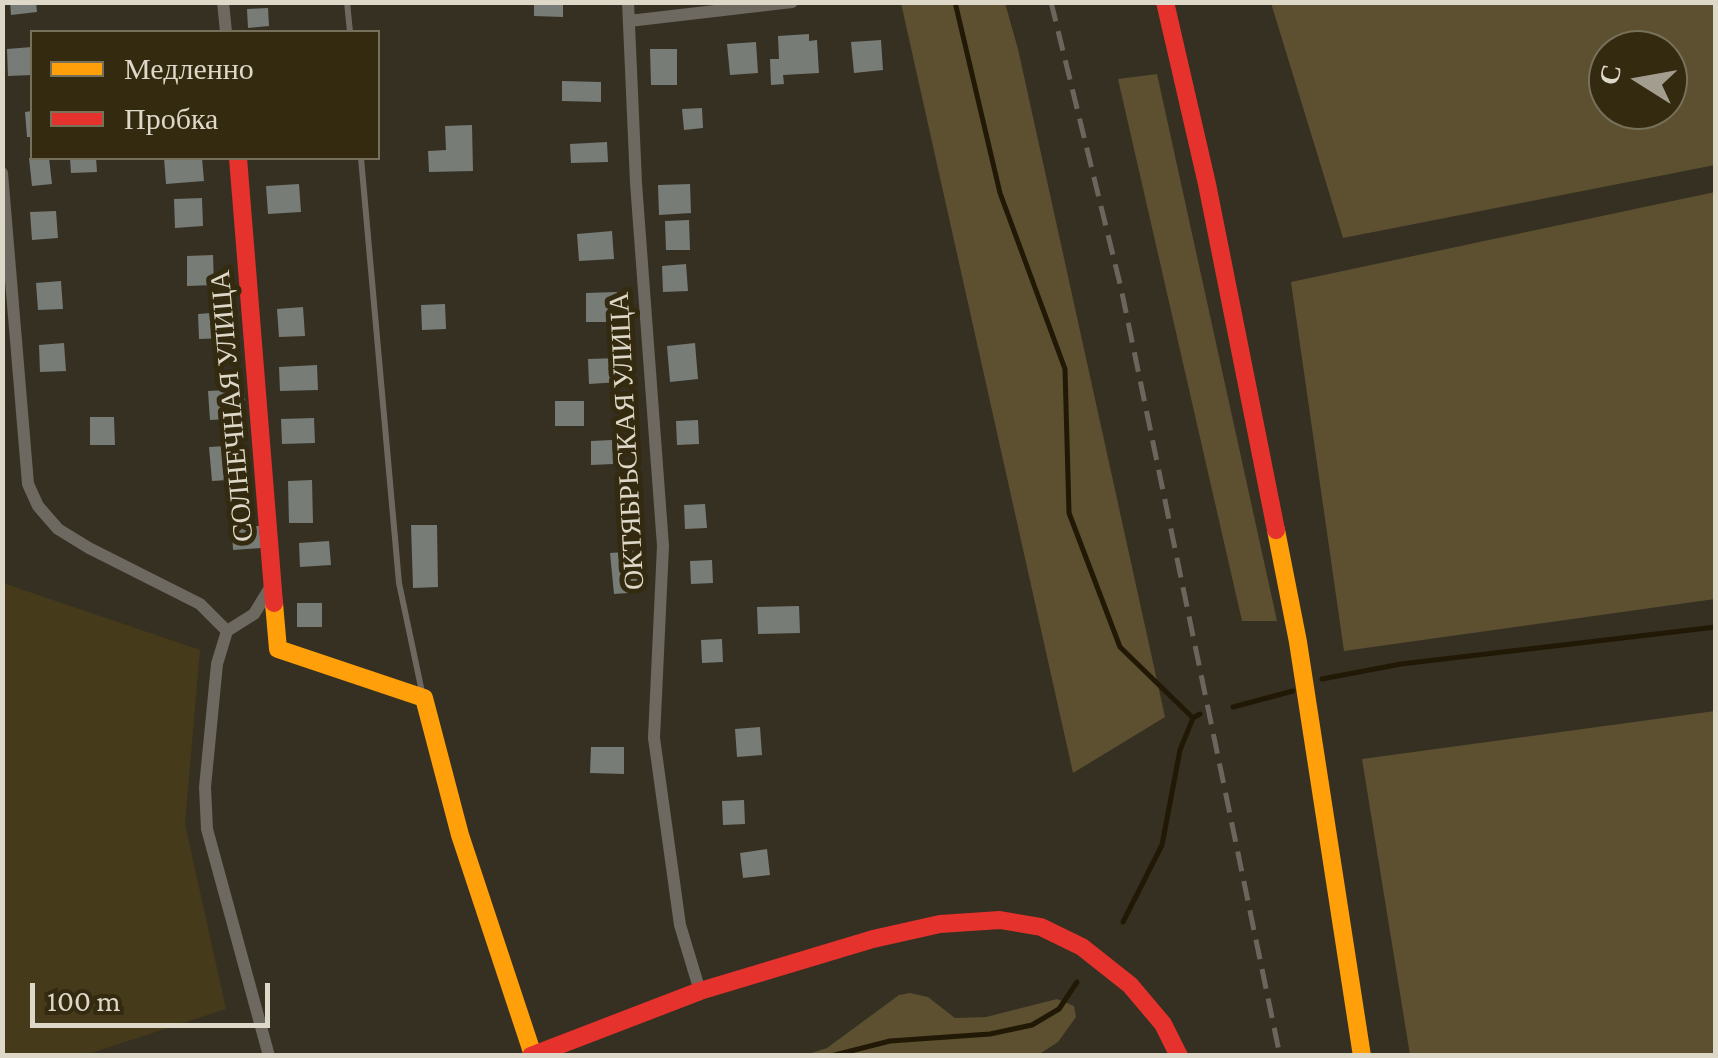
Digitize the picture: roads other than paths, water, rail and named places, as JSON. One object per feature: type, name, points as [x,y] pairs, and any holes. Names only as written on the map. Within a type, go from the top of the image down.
[{"type":"street","points":[[223,2],[226,30]]},
{"type":"street","name":"ОКТЯБРЬСКАЯ УЛИЦА","points":[[628,2],[663,546],[654,738],[680,925],[700,991]]},
{"type":"street","points":[[629,21],[792,2]]},
{"type":"street","points":[[1165,2],[1207,184],[1298,642],[1362,1056]]},
{"type":"street","name":"СОЛНЕЧНАЯ УЛИЦА","points":[[238,160],[278,649],[424,698]]},
{"type":"street","points":[[2,173],[28,484],[38,506],[58,528],[200,604],[227,632]]},
{"type":"street","points":[[269,1056],[207,828],[205,788],[217,664],[227,632],[254,614],[275,580]]},
{"type":"street","points":[[424,698],[460,835],[532,1055],[700,991],[873,940],[940,924],[1000,920],[1041,927],[1082,947],[1130,985],[1163,1024],[1178,1056]]},
{"type":"lane","points":[[347,2],[350,30]]},
{"type":"lane","points":[[361,160],[399,583],[424,698]]},
{"type":"waterway","points":[[955,2],[1000,193],[1065,369],[1069,513],[1120,647],[1193,718]]},
{"type":"waterway","points":[[1322,679],[1401,664],[1716,627]]},
{"type":"waterway","points":[[1233,707],[1293,691]]},
{"type":"waterway","points":[[1123,922],[1162,845],[1180,750],[1193,718],[1200,714]]},
{"type":"waterway","points":[[831,1056],[890,1041],[990,1034],[1032,1025],[1059,1009],[1077,982]]},
{"type":"railway","points":[[1051,2],[1121,288],[1280,1056]]}]
